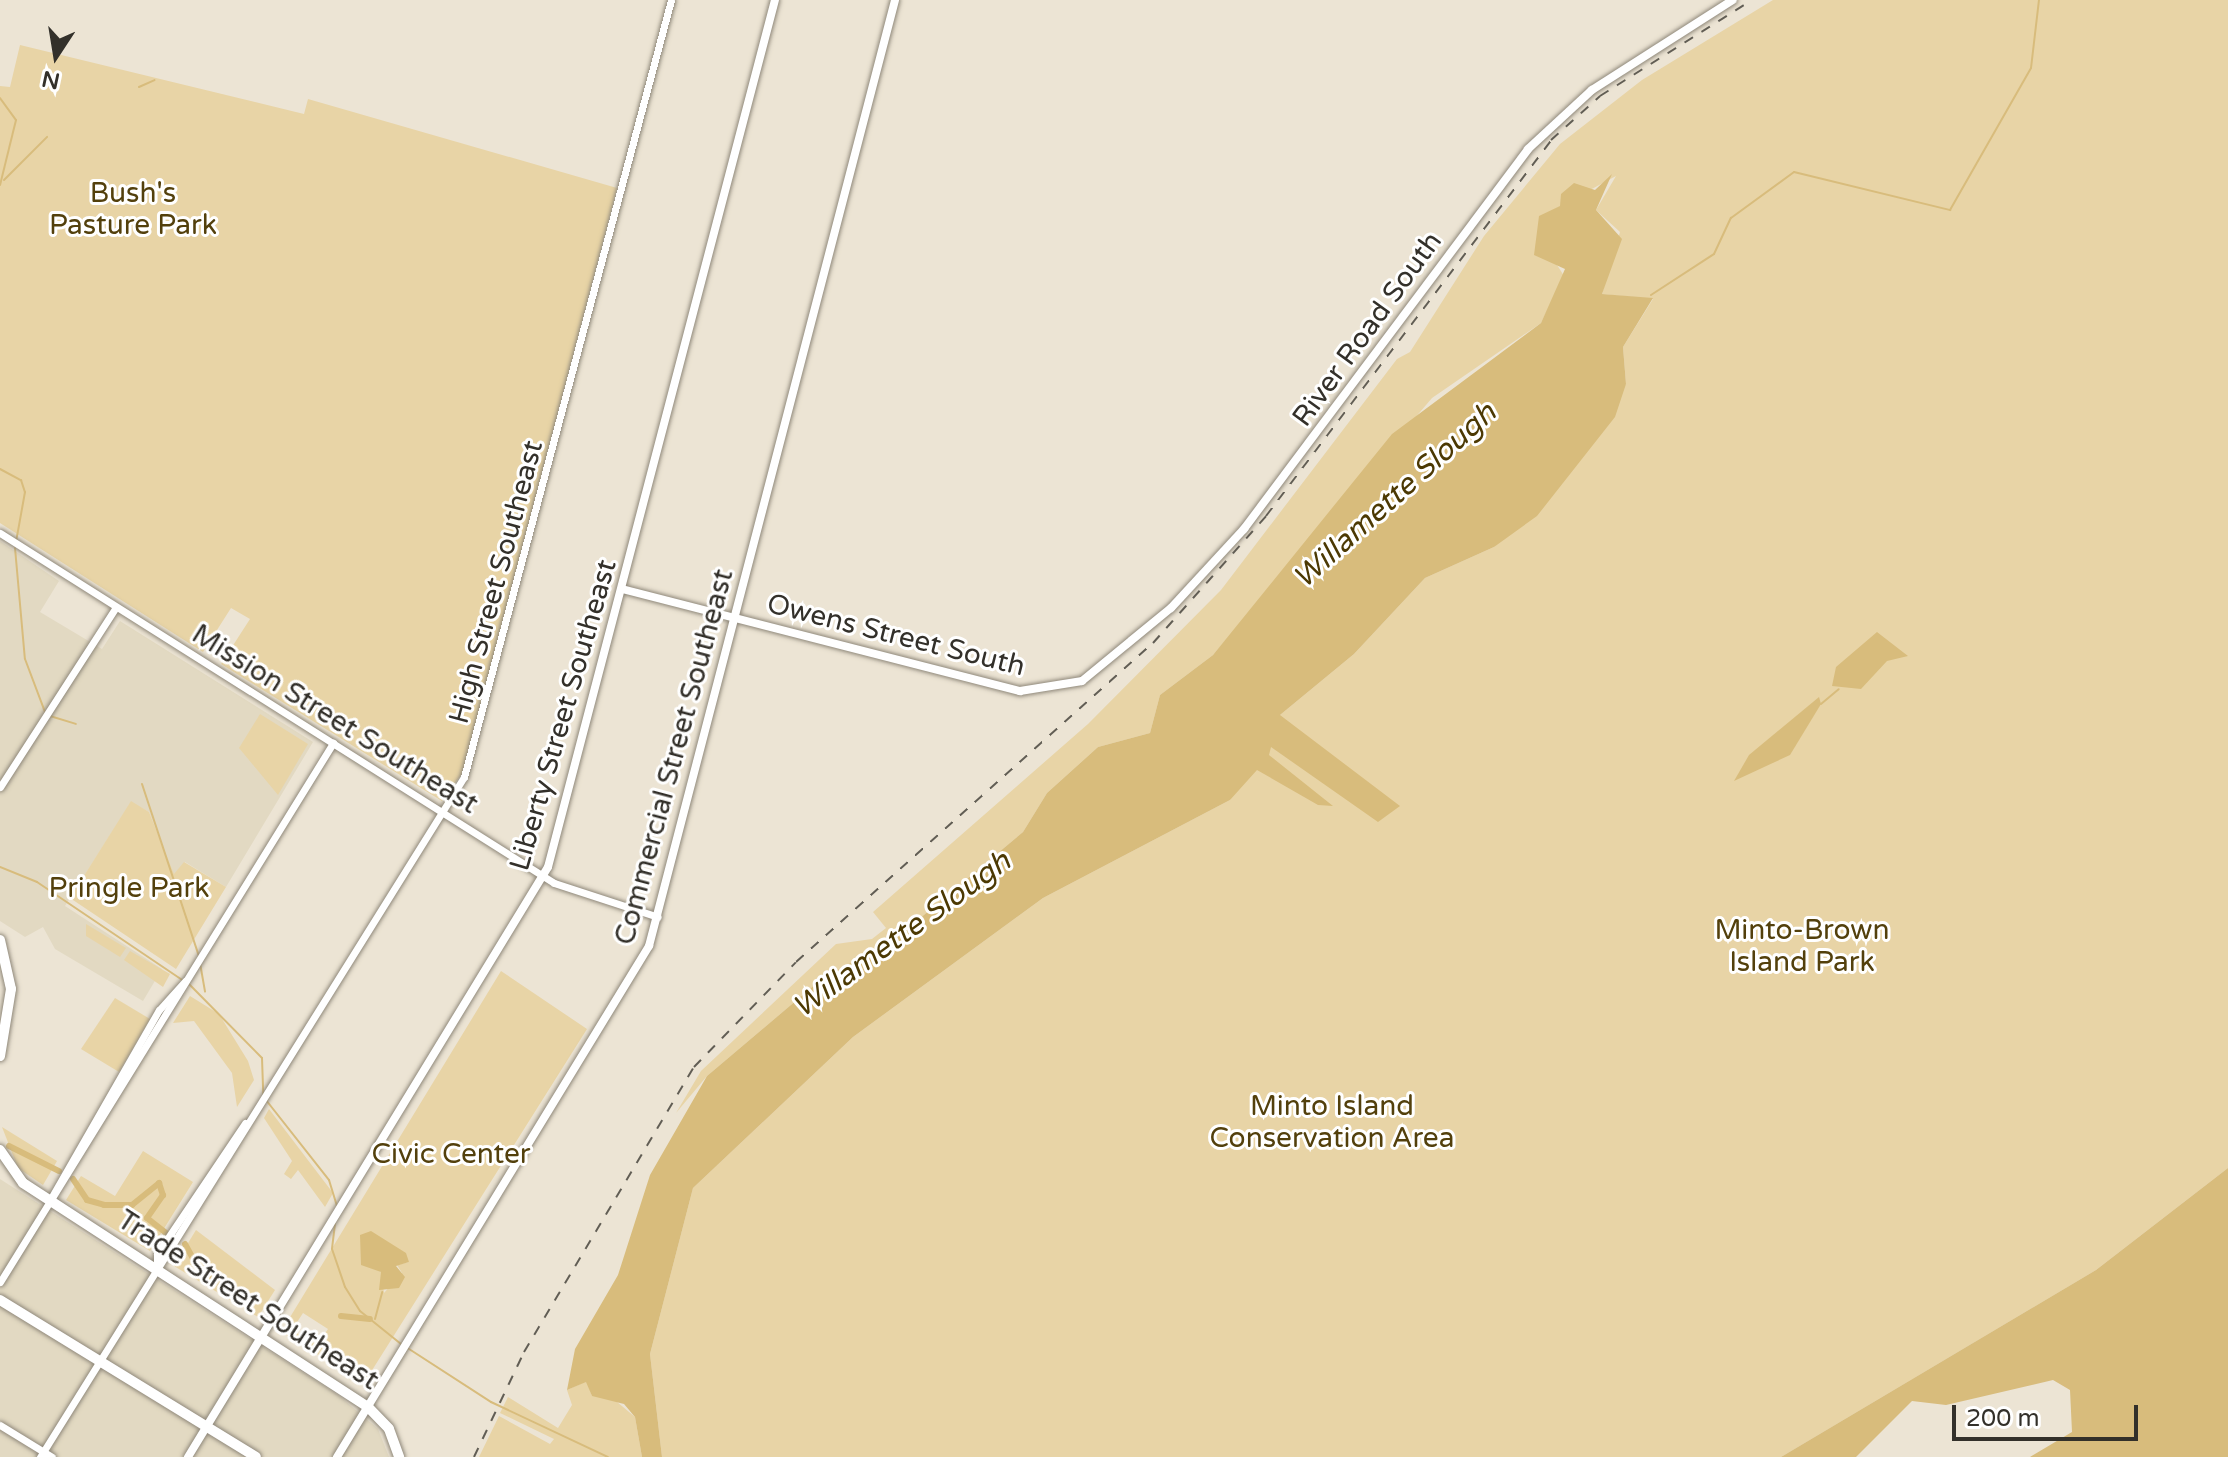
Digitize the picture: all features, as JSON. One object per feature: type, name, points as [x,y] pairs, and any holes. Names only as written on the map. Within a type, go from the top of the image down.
[{"type":"highway","points":[[0,940],[11,989],[0,1056]]},
{"type":"highway","name":"Trade Street Southeast","points":[[0,1150],[15,1176],[157,1266],[368,1407],[378,1415],[399,1457]]},
{"type":"highway","points":[[0,1300],[256,1457]]},
{"type":"main road","name":"Liberty Street Southeast","points":[[188,1457],[544,877],[775,0]]},
{"type":"main road","name":"Commercial Street Southeast","points":[[337,1457],[638,969],[658,917],[895,0]]},
{"type":"main road","name":"River Road South","points":[[1046,692],[1102,668],[1229,546],[1528,149],[1592,90],[1733,0]]},
{"type":"main road","name":"Owens Street South","points":[[622,589],[1046,692]]},
{"type":"main road","points":[[376,1393],[378,1415]]},
{"type":"street","name":"High Street Southeast","points":[[42,1454],[157,1266],[157,1254],[245,1123],[471,761],[671,0]]},
{"type":"street","name":"Mission Street Southeast","points":[[0,533],[544,877],[574,894],[658,917]]},
{"type":"street","points":[[0,787],[57,706],[116,607]]},
{"type":"street","points":[[0,1282],[333,743]]},
{"type":"street","points":[[0,1425],[42,1454],[52,1457]]},
{"type":"shaded area","points":[[0,541],[59,581],[40,612],[102,649],[120,621],[313,742],[226,887],[185,862],[174,875],[149,812],[131,802],[65,906],[162,969],[143,1001],[55,949],[43,927],[25,937],[0,921]]},
{"type":"shaded area","points":[[0,1179],[338,1395],[378,1429],[389,1457],[0,1457]]},
{"type":"green space","name":"Minto-Brown Island Park","points":[[1773,0],[2228,0],[2228,1168],[2096,1270],[1781,1457],[662,1457],[650,1354],[693,1188],[853,1037],[1043,898],[1230,800],[1280,715],[1354,654],[1425,578],[1494,547],[1626,384],[1623,347],[1653,299],[1602,294],[1620,232],[1596,210],[1616,176],[1560,206],[1554,260],[1564,276],[1541,323],[1432,398],[1213,655],[1160,695],[1150,733],[1098,747],[1047,793],[1023,832],[894,940],[824,977],[707,1076],[676,1113],[701,1071],[836,944],[872,939],[886,928],[873,912],[1088,724],[1221,590],[1397,359],[1410,352],[1484,236],[1560,144],[1642,80]]},
{"type":"green space","name":"Bush's Pasture Park","points":[[20,45],[304,114],[308,99],[617,188],[463,772],[442,801],[221,664],[250,619],[231,608],[203,652],[0,523],[0,86],[10,87]]},
{"type":"green space","points":[[260,714],[308,744],[278,795],[239,748]]},
{"type":"green space","name":"Pringle Park","points":[[131,801],[149,812],[174,874],[184,862],[226,887],[176,969],[70,898]]},
{"type":"green space","points":[[86,924],[126,948],[120,957],[86,936]]},
{"type":"green space","points":[[130,951],[170,974],[163,987],[124,960]]},
{"type":"green space","name":"Civic Center","points":[[501,971],[587,1029],[364,1383],[281,1332]],"holes":[[[388,1244],[409,1262],[397,1265],[402,1273],[384,1293],[381,1272],[363,1260]],[[303,1313],[328,1329],[317,1345],[292,1330]]]},
{"type":"green space","points":[[190,996],[219,1014],[248,1061],[254,1080],[237,1107],[232,1073],[194,1021],[173,1023]]},
{"type":"green space","points":[[115,998],[150,1019],[119,1072],[81,1049]]},
{"type":"green space","points":[[269,1109],[333,1193],[325,1207],[298,1170],[291,1179],[284,1174],[292,1161],[264,1118]]},
{"type":"green space","points":[[2,1127],[57,1161],[43,1185],[18,1168]]},
{"type":"green space","points":[[143,1151],[193,1182],[150,1251],[66,1200],[81,1176],[115,1196]]},
{"type":"green space","points":[[196,1230],[275,1290],[258,1317],[174,1266]]},
{"type":"green space","points":[[587,1381],[592,1396],[610,1396],[635,1417],[642,1457],[479,1457],[499,1416],[550,1444],[554,1439],[500,1413],[508,1397],[558,1428],[572,1405],[567,1390]]},
{"type":"water","points":[[1612,174],[1596,210],[1622,239],[1602,294],[1653,298],[1623,347],[1626,384],[1615,417],[1537,516],[1494,547],[1425,578],[1354,654],[1280,715],[1400,806],[1378,822],[1271,747],[1269,755],[1333,806],[1318,805],[1257,770],[1230,800],[1043,898],[853,1037],[693,1188],[650,1354],[662,1457],[642,1457],[635,1417],[624,1404],[592,1396],[586,1382],[567,1390],[575,1349],[618,1275],[650,1175],[707,1076],[824,977],[894,940],[1023,832],[1047,793],[1098,747],[1150,733],[1160,695],[1213,655],[1392,434],[1541,323],[1565,269],[1534,255],[1539,216],[1560,206],[1561,194],[1574,183],[1595,190]]},
{"type":"water","points":[[1877,632],[1908,656],[1887,661],[1861,689],[1832,686],[1836,667]]},
{"type":"water","points":[[1819,697],[1821,704],[1790,755],[1734,781],[1749,755]]},
{"type":"water","points":[[2228,1168],[2228,1457],[2030,1457],[2072,1432],[2070,1390],[2053,1380],[1946,1405],[1912,1401],[1856,1457],[1781,1457],[2096,1270]]},
{"type":"water","points":[[371,1231],[406,1253],[409,1262],[396,1266],[405,1277],[399,1288],[379,1290],[381,1272],[361,1265],[360,1235]]},
{"type":"waterway","name":"Willamette Slough","points":[[1651,295],[1714,254],[1731,218],[1794,172],[1950,210],[2031,68],[2039,0]]},
{"type":"waterway","points":[[139,87],[155,80]]},
{"type":"waterway","points":[[0,98],[16,120],[0,185]]},
{"type":"waterway","points":[[4,180],[47,137]]},
{"type":"waterway","points":[[0,469],[21,480],[25,492],[16,542]]},
{"type":"waterway","points":[[15,548],[25,659],[45,712]]},
{"type":"waterway","points":[[1821,704],[1839,689]]},
{"type":"waterway","points":[[50,716],[76,724]]},
{"type":"waterway","points":[[142,784],[199,956]]},
{"type":"waterway","points":[[0,867],[37,882],[184,981]]},
{"type":"waterway","points":[[200,963],[205,992]]},
{"type":"waterway","points":[[189,984],[262,1058],[263,1095]]},
{"type":"waterway","points":[[266,1100],[329,1180],[337,1206]]},
{"type":"waterway","points":[[9,1146],[59,1171]]},
{"type":"waterway","points":[[73,1179],[87,1200],[104,1205],[132,1205],[159,1183],[163,1195],[147,1218],[166,1233]]},
{"type":"waterway","points":[[335,1224],[332,1249],[345,1287],[360,1311],[401,1344]]},
{"type":"waterway","points":[[185,1244],[194,1260]]},
{"type":"waterway","points":[[201,1275],[245,1294]]},
{"type":"waterway","points":[[375,1319],[382,1292]]},
{"type":"waterway","points":[[341,1316],[370,1319]]},
{"type":"waterway","points":[[406,1347],[491,1402],[608,1457]]},
{"type":"railway","points":[[474,1457],[524,1352],[694,1067],[796,962],[1153,643],[1266,516],[1551,140],[1600,96],[1752,0]]},
{"type":"park label","name":"Minto Island Conservation Area","points":[[1332,1122]]}]
